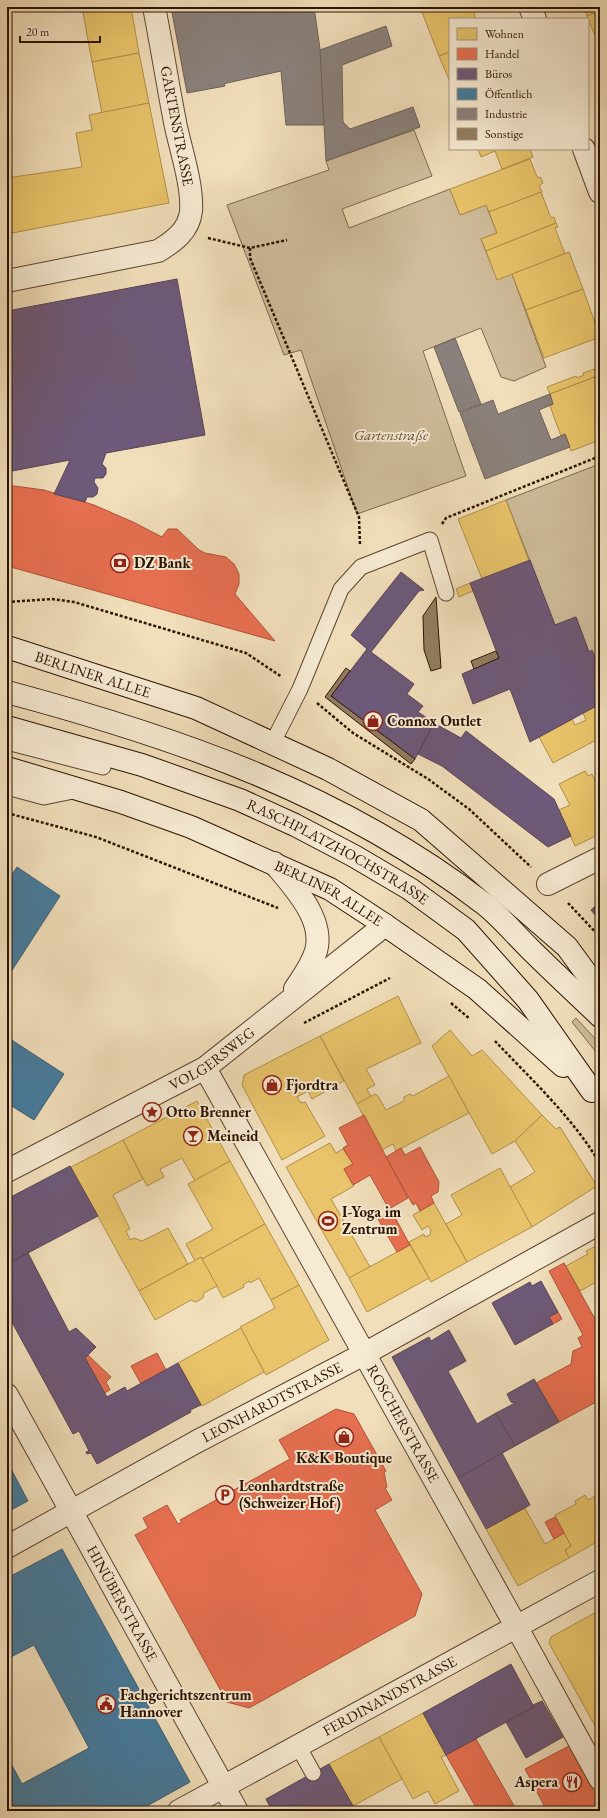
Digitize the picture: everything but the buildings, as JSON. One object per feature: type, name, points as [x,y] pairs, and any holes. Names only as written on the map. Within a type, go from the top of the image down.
[{"type":"street","name":"GARTENSTRASSE","points":[[154,7],[174,119],[191,195],[191,212],[187,224],[175,241]]},
{"type":"street","points":[[530,7],[535,18]]},
{"type":"street","points":[[584,150],[600,192]]},
{"type":"street","points":[[7,281],[158,251],[175,241]]},
{"type":"street","name":"BERLINER ALLEE","points":[[10,648],[196,708],[328,769],[421,820],[567,947],[600,992]]},
{"type":"street","name":"RASCHPLATZHOCHSTRASSE","points":[[7,692],[75,710],[153,734],[251,770],[367,827],[428,863],[485,905],[600,1016]]},
{"type":"street","name":"RASCHPLATZHOCHSTRASSE","points":[[7,727],[142,765],[240,800],[295,825],[354,856],[410,889],[466,930],[528,1000],[596,1097]]},
{"type":"street","name":"BERLINER ALLEE","points":[[7,768],[121,802],[191,827],[330,889],[477,989],[596,1097]]},
{"type":"street","points":[[548,884],[600,858]]},
{"type":"street","name":"VOLGERSWEG","points":[[274,863],[305,900],[314,923],[317,936],[317,950],[312,963],[284,1006]]},
{"type":"street","name":"VOLGERSWEG","points":[[7,1171],[205,1068],[385,925]]},
{"type":"street","name":"ROSCHERSTRASSE","points":[[205,1068],[600,1779]]},
{"type":"street","name":"LEONHARDTSTRASSE","points":[[7,1547],[201,1439],[364,1354],[600,1224]]},
{"type":"street","name":"HINÜBERSTRASSE","points":[[7,1395],[237,1811]]},
{"type":"street","name":"FERDINANDSTRASSE","points":[[179,1811],[600,1581]]},
{"type":"lane","points":[[272,744],[300,689],[341,589],[361,567],[430,540],[446,593]]},
{"type":"lane","points":[[7,742],[103,767]]},
{"type":"lane","points":[[7,787],[44,797],[80,790]]},
{"type":"lane","points":[[298,1746],[313,1772]]},
{"type":"path","points":[[175,241],[204,237],[250,248],[287,240]]},
{"type":"path","points":[[250,248],[250,258],[359,517],[361,567]]},
{"type":"path","points":[[430,540],[446,518],[600,456]]},
{"type":"path","points":[[7,602],[52,600],[74,602],[246,653],[300,689],[353,734],[428,780],[469,809],[587,922],[600,937]]},
{"type":"path","points":[[302,1024],[390,978]]},
{"type":"green space","name":"Gartenstraße","points":[[414,130],[432,176],[342,209],[349,228],[450,189],[460,215],[486,205],[497,233],[481,239],[497,279],[512,274],[546,367],[514,381],[501,377],[481,328],[423,351],[466,476],[357,514],[301,350],[284,355],[227,205],[329,170],[326,161]]},
{"type":"green space","points":[[597,465],[600,473],[600,671],[592,651],[589,652],[576,617],[555,625],[506,500]]},
{"type":"green space","points":[[576,1018],[600,1044],[600,1057],[572,1022]]},
{"type":"place","name":"DZ Bank","points":[[120,563]]},
{"type":"place","name":"Connox Outlet","points":[[373,721]]},
{"type":"place","name":"Fjordtra","points":[[272,1085]]},
{"type":"place","name":"Otto Brenner","points":[[152,1112]]},
{"type":"place","name":"Meineid","points":[[193,1136]]},
{"type":"place","name":"I-Yoga im Zentrum","points":[[328,1221]]},
{"type":"place","name":"K&K Boutique","points":[[344,1437]]},
{"type":"place","name":"Leonhardtstraße (Schweizer Hof)","points":[[225,1495]]},
{"type":"place","name":"Fachgerichtszentrum Hannover","points":[[106,1704]]},
{"type":"place","name":"Aspera","points":[[572,1782]]}]
